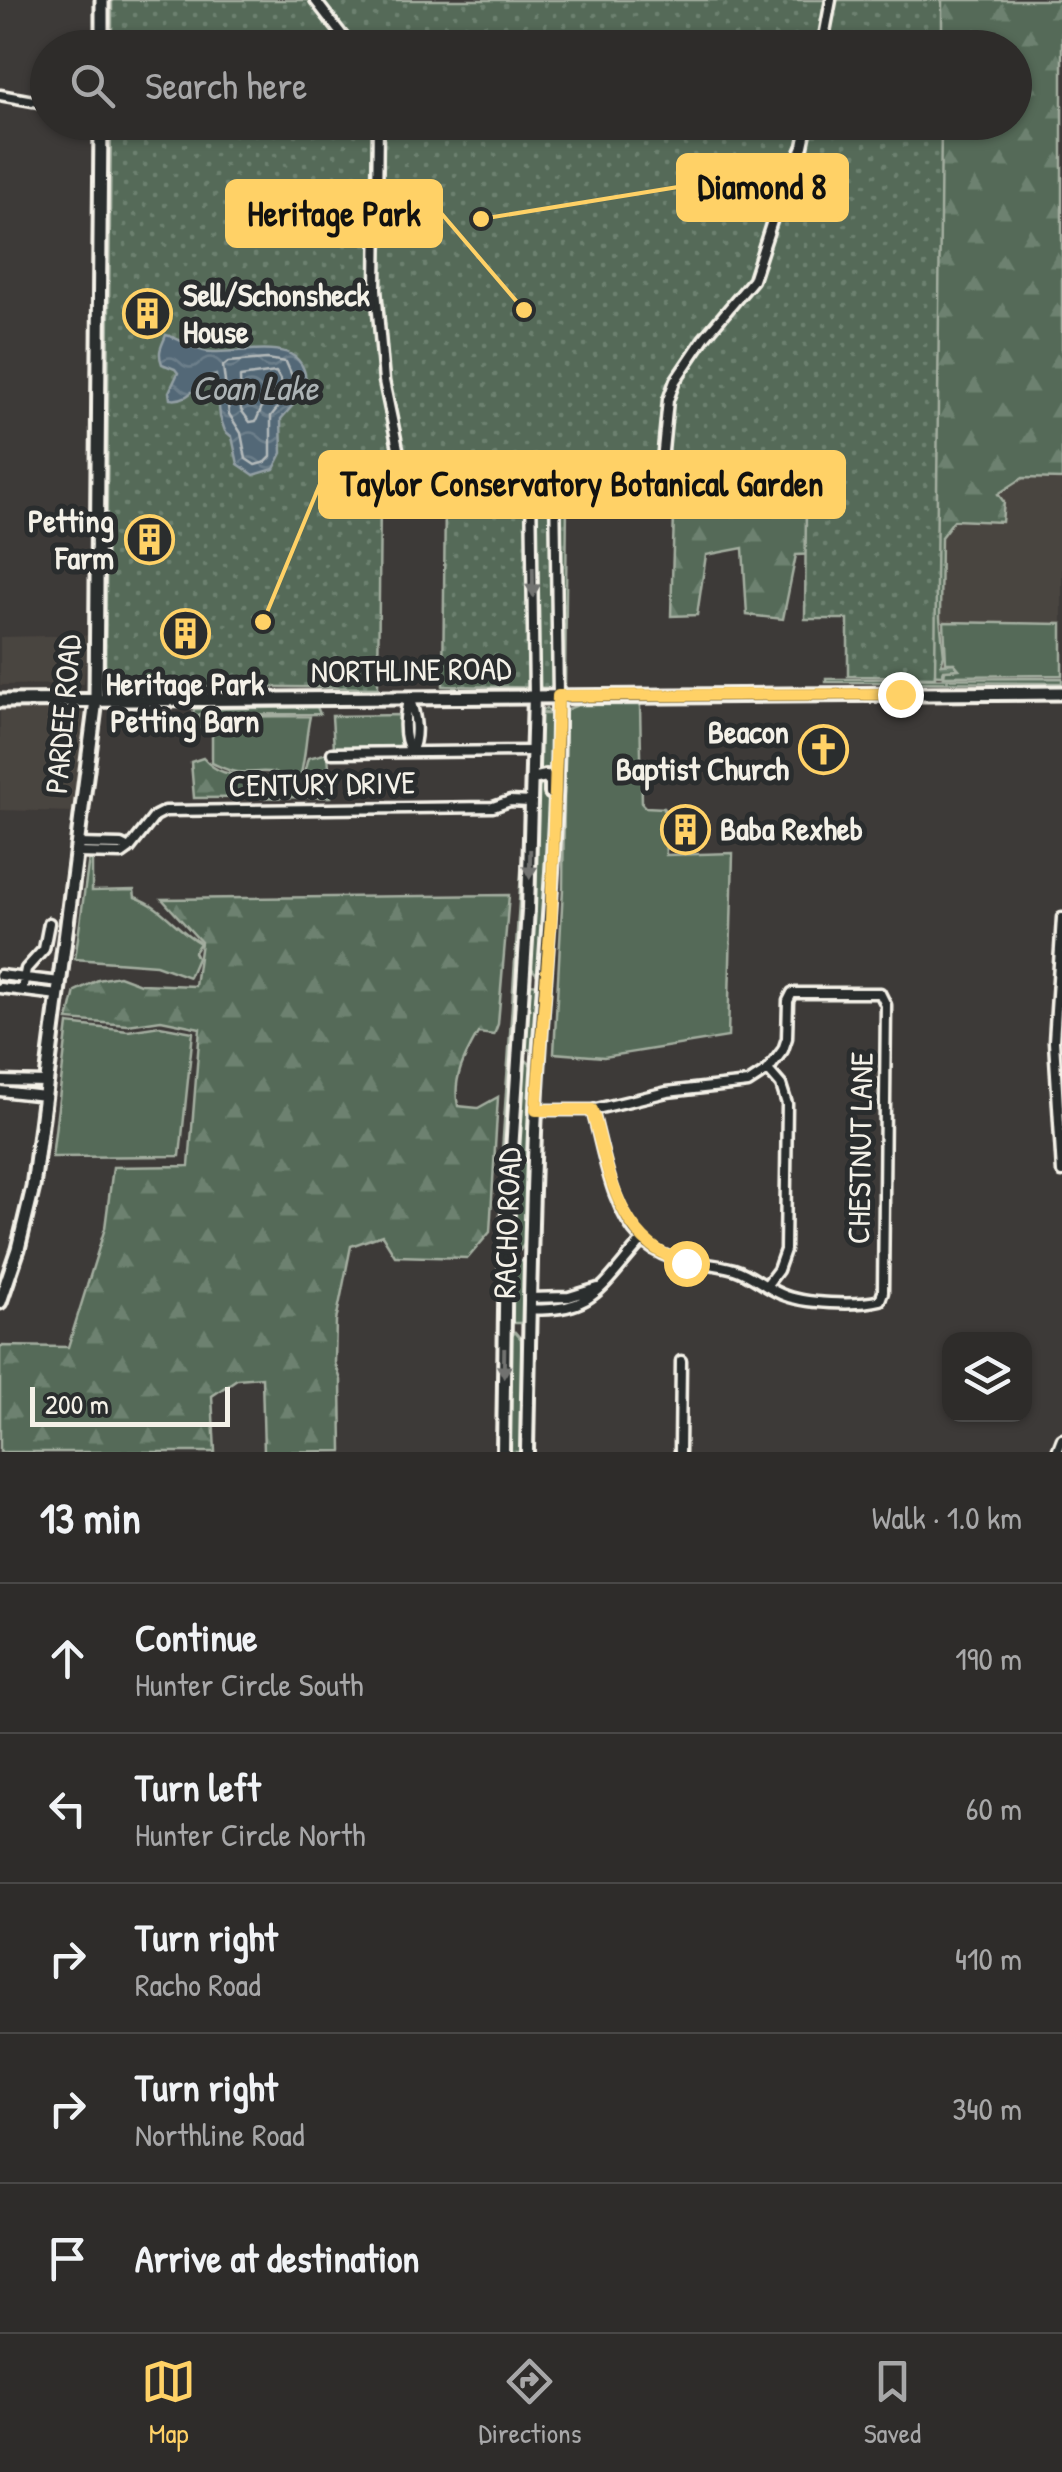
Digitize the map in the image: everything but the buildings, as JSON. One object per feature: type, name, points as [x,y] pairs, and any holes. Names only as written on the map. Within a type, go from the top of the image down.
[{"type":"main road","points":[[102,0],[102,30]]},
{"type":"main road","name":"PARDEE ROAD","points":[[0,1302],[30,1202],[96,700],[101,140]]},
{"type":"main road","name":"NORTHLINE ROAD","points":[[0,701],[1062,693]]},
{"type":"street","points":[[315,0],[338,30]]},
{"type":"street","points":[[825,30],[831,0]]},
{"type":"street","points":[[0,95],[30,100]]},
{"type":"street","points":[[378,140],[376,289],[384,381],[401,463],[415,477],[430,482],[532,485],[633,485],[651,481],[662,471],[665,416],[675,381],[704,338],[753,280],[804,140]]},
{"type":"street","points":[[532,485],[534,696]]},
{"type":"street","points":[[555,485],[558,696]]},
{"type":"street","points":[[533,622],[557,622]]},
{"type":"street","name":"RACHO ROAD","points":[[503,1452],[509,1177],[528,910],[534,696]]},
{"type":"street","name":"RACHO ROAD","points":[[527,1452],[530,1248],[554,858],[558,696]]},
{"type":"street","points":[[410,698],[406,709],[406,744],[411,752]]},
{"type":"street","points":[[332,752],[533,751]]},
{"type":"street","points":[[532,779],[546,776],[551,782],[554,858]]},
{"type":"street","name":"CENTURY DRIVE","points":[[76,849],[129,849],[155,816],[165,811],[493,807],[510,801],[531,802]]},
{"type":"street","points":[[528,910],[532,940],[529,976],[538,980],[546,975]]},
{"type":"street","points":[[1062,918],[1054,1034],[1062,1172]]},
{"type":"street","points":[[22,990],[28,965],[44,949],[49,923]]},
{"type":"street","points":[[0,975],[59,988]]},
{"type":"street","points":[[0,988],[59,988]]},
{"type":"street","name":"CHESTNUT LANE","points":[[766,1286],[806,1300],[880,1300],[884,1292],[884,996],[868,992],[792,993],[788,1001],[787,1038],[768,1070]]},
{"type":"street","points":[[517,1056],[527,1052],[535,1058],[532,1091],[536,1129]]},
{"type":"street","points":[[536,1110],[592,1110],[667,1092],[748,1083],[768,1070],[781,1086],[787,1104],[787,1232],[783,1259],[766,1286],[730,1268],[676,1261],[642,1241],[620,1207],[592,1110]]},
{"type":"street","points":[[0,1081],[47,1082]]},
{"type":"street","points":[[0,1091],[45,1096]]},
{"type":"street","points":[[509,1177],[512,1250],[516,1256],[522,1256],[530,1248]]},
{"type":"street","points":[[529,1304],[572,1308],[592,1298],[642,1241]]},
{"type":"street","points":[[529,1304],[598,1288]]},
{"type":"street","points":[[569,1297],[572,1308]]},
{"type":"street","points":[[504,1330],[513,1326],[522,1329],[528,1399]]},
{"type":"street","points":[[680,1361],[680,1452]]},
{"type":"street","points":[[1057,1452],[1062,1439]]},
{"type":"shaded area","points":[[1062,0],[1062,676],[935,677],[941,140],[1032,140],[1032,30]]},
{"type":"shaded area","points":[[88,635],[84,684],[0,685],[0,637]]},
{"type":"shaded area","points":[[0,711],[84,713],[74,812],[0,810]]},
{"type":"green space","points":[[112,0],[942,0],[942,30],[112,30]]},
{"type":"green space","points":[[867,0],[1062,0],[1062,479],[1023,478],[998,494],[1004,502],[1002,522],[954,520],[941,537],[941,664],[954,663],[958,669],[944,670],[942,675],[887,672],[850,617],[818,554],[796,555],[783,619],[747,615],[743,548],[706,555],[697,615],[671,616],[672,476],[828,140],[1032,140],[1032,30],[863,30]]},
{"type":"green space","points":[[111,140],[941,140],[935,677],[848,676],[848,619],[805,619],[806,503],[567,500],[565,688],[443,686],[445,499],[380,497],[378,688],[105,685]]},
{"type":"green space","points":[[944,622],[1062,624],[1062,675],[944,676],[945,670],[959,669],[954,663],[946,663]]},
{"type":"green space","points":[[1062,678],[1062,683],[826,682],[826,679]]},
{"type":"green space","points":[[578,705],[640,705],[642,804],[664,808],[666,855],[733,853],[728,1037],[604,1057],[554,1053],[563,888],[565,710]]},
{"type":"green space","points":[[317,707],[320,714],[193,715],[194,709]]},
{"type":"green space","points":[[546,708],[553,716],[551,775],[537,773],[539,714],[550,714],[539,712]]},
{"type":"green space","points":[[403,715],[403,742],[399,746],[334,748],[332,716]]},
{"type":"green space","points":[[310,716],[299,781],[291,785],[272,772],[236,772],[212,763],[212,730],[199,728],[199,723],[194,722],[194,717]]},
{"type":"green space","points":[[328,753],[331,797],[194,798],[191,762],[203,758],[222,772],[292,786],[302,781],[308,758]]},
{"type":"green space","points":[[542,783],[549,791],[550,857],[541,974],[537,975],[531,967],[536,792]]},
{"type":"green space","points":[[523,806],[527,810],[499,1330],[501,1166]]},
{"type":"green space","points":[[89,858],[92,891],[134,890],[135,897],[154,906],[200,943],[189,977],[156,965],[75,959]]},
{"type":"green space","points":[[509,895],[498,1024],[494,1035],[478,1033],[464,1059],[457,1086],[458,1106],[478,1108],[498,1097],[490,1232],[468,1258],[395,1256],[382,1235],[351,1246],[336,1321],[342,1451],[264,1452],[262,1377],[237,1379],[212,1396],[215,1452],[0,1452],[0,1346],[68,1347],[105,1228],[113,1167],[189,1166],[200,1028],[161,1020],[128,1025],[68,1020],[75,991],[119,976],[140,984],[195,986],[201,942],[162,899]]},
{"type":"green space","points":[[527,984],[541,985],[536,1051],[522,1048]]},
{"type":"green space","points":[[68,1024],[128,1031],[160,1026],[193,1032],[180,1156],[52,1157]]},
{"type":"green space","points":[[525,1059],[532,1066],[526,1242],[520,1250],[514,1244],[513,1177]]},
{"type":"green space","points":[[511,1258],[525,1262],[523,1323],[509,1323]]},
{"type":"green space","points":[[515,1332],[521,1339],[523,1452],[507,1452],[508,1341]]},
{"type":"water","name":"Coan Lake","points":[[166,335],[204,351],[269,350],[297,358],[304,371],[306,390],[281,419],[282,453],[274,469],[254,475],[238,464],[232,437],[220,417],[216,375],[190,394],[170,399],[169,392],[178,373],[162,364],[160,352]]},
{"type":"place","name":"Diamond 8","points":[[481,219]]},
{"type":"place","name":"Heritage Park","points":[[524,310]]},
{"type":"place","name":"Sell/Schonsheck House","points":[[148,313]]},
{"type":"place","name":"Petting Farm","points":[[149,539]]},
{"type":"place","name":"Taylor Conservatory Botanical Garden","points":[[263,622]]},
{"type":"place","name":"Heritage Park Petting Barn","points":[[185,634]]},
{"type":"place","name":"Beacon Baptist Church","points":[[824,750]]},
{"type":"place","name":"Baba Rexheb","points":[[685,829]]},
{"type":"route","points":[[686,1263],[642,1241],[627,1220],[592,1110],[536,1110],[551,920],[558,696],[900,694]]}]
